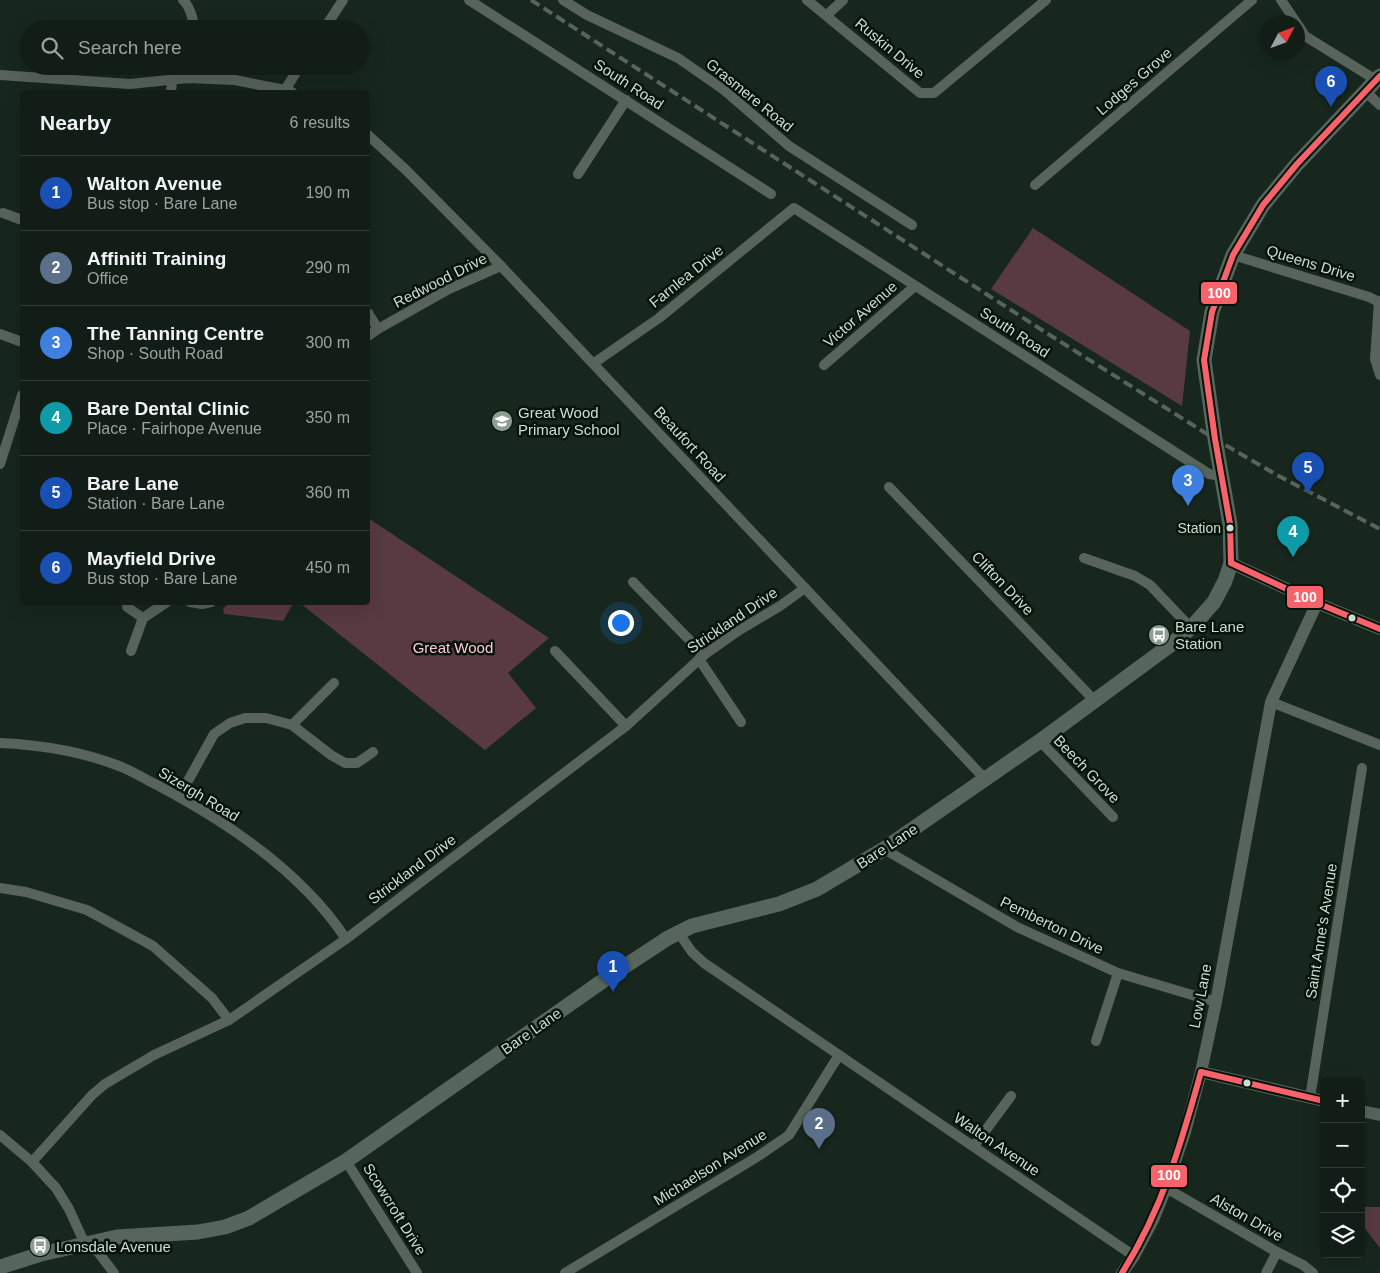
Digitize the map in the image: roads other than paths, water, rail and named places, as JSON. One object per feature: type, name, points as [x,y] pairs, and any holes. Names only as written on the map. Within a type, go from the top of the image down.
[{"type":"main road","name":"Bare Lane","points":[[0,1267],[42,1254],[117,1237],[198,1232],[225,1227],[249,1218],[346,1161],[604,980],[678,932],[692,926],[779,904],[817,889],[884,849],[1040,741],[1191,628],[1214,602],[1225,581],[1231,563],[1230,524],[1204,360],[1212,312],[1233,255],[1263,205],[1297,164],[1378,78]]},
{"type":"street","points":[[183,0],[192,20]]},
{"type":"street","points":[[330,20],[343,0]]},
{"type":"street","name":"South Road","points":[[470,0],[771,194]]},
{"type":"street","name":"Grasmere Road","points":[[564,0],[587,15],[678,58],[724,90],[789,146],[912,224]]},
{"type":"street","name":"Ruskin Drive","points":[[807,0],[920,93],[934,93],[1046,0]]},
{"type":"street","points":[[827,15],[843,0]]},
{"type":"street","name":"Lodges Grove","points":[[1035,185],[1252,0]]},
{"type":"street","points":[[1281,0],[1291,15]]},
{"type":"street","points":[[1305,36],[1378,78]]},
{"type":"street","points":[[288,90],[296,75]]},
{"type":"street","points":[[0,76],[130,84],[188,78],[235,80],[283,90]]},
{"type":"street","points":[[171,90],[172,80]]},
{"type":"street","points":[[1366,92],[1380,105]]},
{"type":"street","points":[[578,174],[626,100]]},
{"type":"street","name":"Beaufort Road","points":[[370,137],[406,170],[594,363],[985,779]]},
{"type":"street","name":"South Road","points":[[794,208],[1209,474],[1222,476]]},
{"type":"street","name":"Farnlea Drive","points":[[594,363],[659,318],[794,208]]},
{"type":"street","points":[[3,213],[20,219]]},
{"type":"street","name":"Queens Drive","points":[[1233,255],[1379,301],[1375,359],[1380,375]]},
{"type":"street","name":"Redwood Drive","points":[[370,335],[449,289],[501,266]]},
{"type":"street","name":"Victor Avenue","points":[[824,365],[915,286]]},
{"type":"street","points":[[370,316],[378,329]]},
{"type":"street","points":[[0,334],[20,341]]},
{"type":"street","points":[[0,464],[20,401]]},
{"type":"street","name":"Clifton Drive","points":[[889,487],[1095,701]]},
{"type":"street","points":[[1084,558],[1135,576],[1150,585],[1191,628]]},
{"type":"street","points":[[1231,563],[1317,603],[1380,629]]},
{"type":"street","points":[[633,582],[702,657],[741,722]]},
{"type":"street","name":"Strickland Drive","points":[[32,1162],[92,1095],[105,1084],[154,1054],[229,1020],[346,939],[626,726],[702,657],[738,631],[780,606],[805,588]]},
{"type":"street","name":"Low Lane","points":[[1122,1273],[1134,1256],[1152,1220],[1166,1188],[1185,1132],[1201,1072],[1216,1002],[1271,702],[1317,603]]},
{"type":"street","points":[[131,651],[143,618],[163,605]]},
{"type":"street","points":[[127,607],[143,618]]},
{"type":"street","points":[[555,651],[626,726]]},
{"type":"street","points":[[292,725],[334,683]]},
{"type":"street","points":[[1271,702],[1380,745]]},
{"type":"street","points":[[179,797],[214,734],[230,723],[245,718],[266,718],[292,725],[330,755],[345,763],[357,763],[373,752]]},
{"type":"street","name":"Beech Grove","points":[[1040,741],[1113,818]]},
{"type":"street","name":"Sizergh Road","points":[[0,743],[27,744],[75,752],[120,766],[179,797],[244,839],[296,879],[334,921],[346,939]]},
{"type":"street","name":"Saint Anne's Avenue","points":[[1310,1098],[1362,768]]},
{"type":"street","name":"Pemberton Drive","points":[[884,849],[1017,927],[1118,973],[1216,1002]]},
{"type":"street","points":[[0,888],[26,892],[87,910],[153,946],[212,998],[229,1020]]},
{"type":"street","name":"Walton Avenue","points":[[678,932],[692,952],[704,963],[1134,1256]]},
{"type":"street","points":[[1096,1041],[1118,973]]},
{"type":"street","name":"Michaelson Avenue","points":[[566,1273],[757,1157],[789,1135],[839,1055]]},
{"type":"street","points":[[1201,1072],[1320,1100]]},
{"type":"street","points":[[974,1146],[1010,1096]]},
{"type":"street","points":[[1365,1112],[1380,1115]]},
{"type":"street","points":[[0,1135],[32,1162],[60,1195],[70,1209],[85,1244],[98,1252],[114,1273]]},
{"type":"street","name":"Scowcroft Drive","points":[[346,1161],[417,1273]]},
{"type":"street","name":"Alston Drive","points":[[1166,1188],[1313,1273]]},
{"type":"street","points":[[1266,1273],[1277,1252]]},
{"type":"railway","points":[[531,0],[1045,332],[1215,439],[1277,475],[1380,529]]},
{"type":"place","name":"Mayfield Drive","points":[[1331,107]]},
{"type":"place","name":"Great Wood Primary School","points":[[502,421]]},
{"type":"place","name":"Bare Lane","points":[[1308,493]]},
{"type":"place","name":"The Tanning Centre","points":[[1188,506]]},
{"type":"place","name":"Station","points":[[1230,528]]},
{"type":"place","name":"Bare Dental Clinic","points":[[1293,557]]},
{"type":"place","name":"Bare Lane Station","points":[[1159,635]]},
{"type":"place","name":"Walton Avenue","points":[[613,992]]},
{"type":"place","name":"Affiniti Training","points":[[819,1149]]},
{"type":"place","name":"Lonsdale Avenue","points":[[40,1246]]},
{"type":"park label","name":"Great Wood","points":[[453,647]]}]
